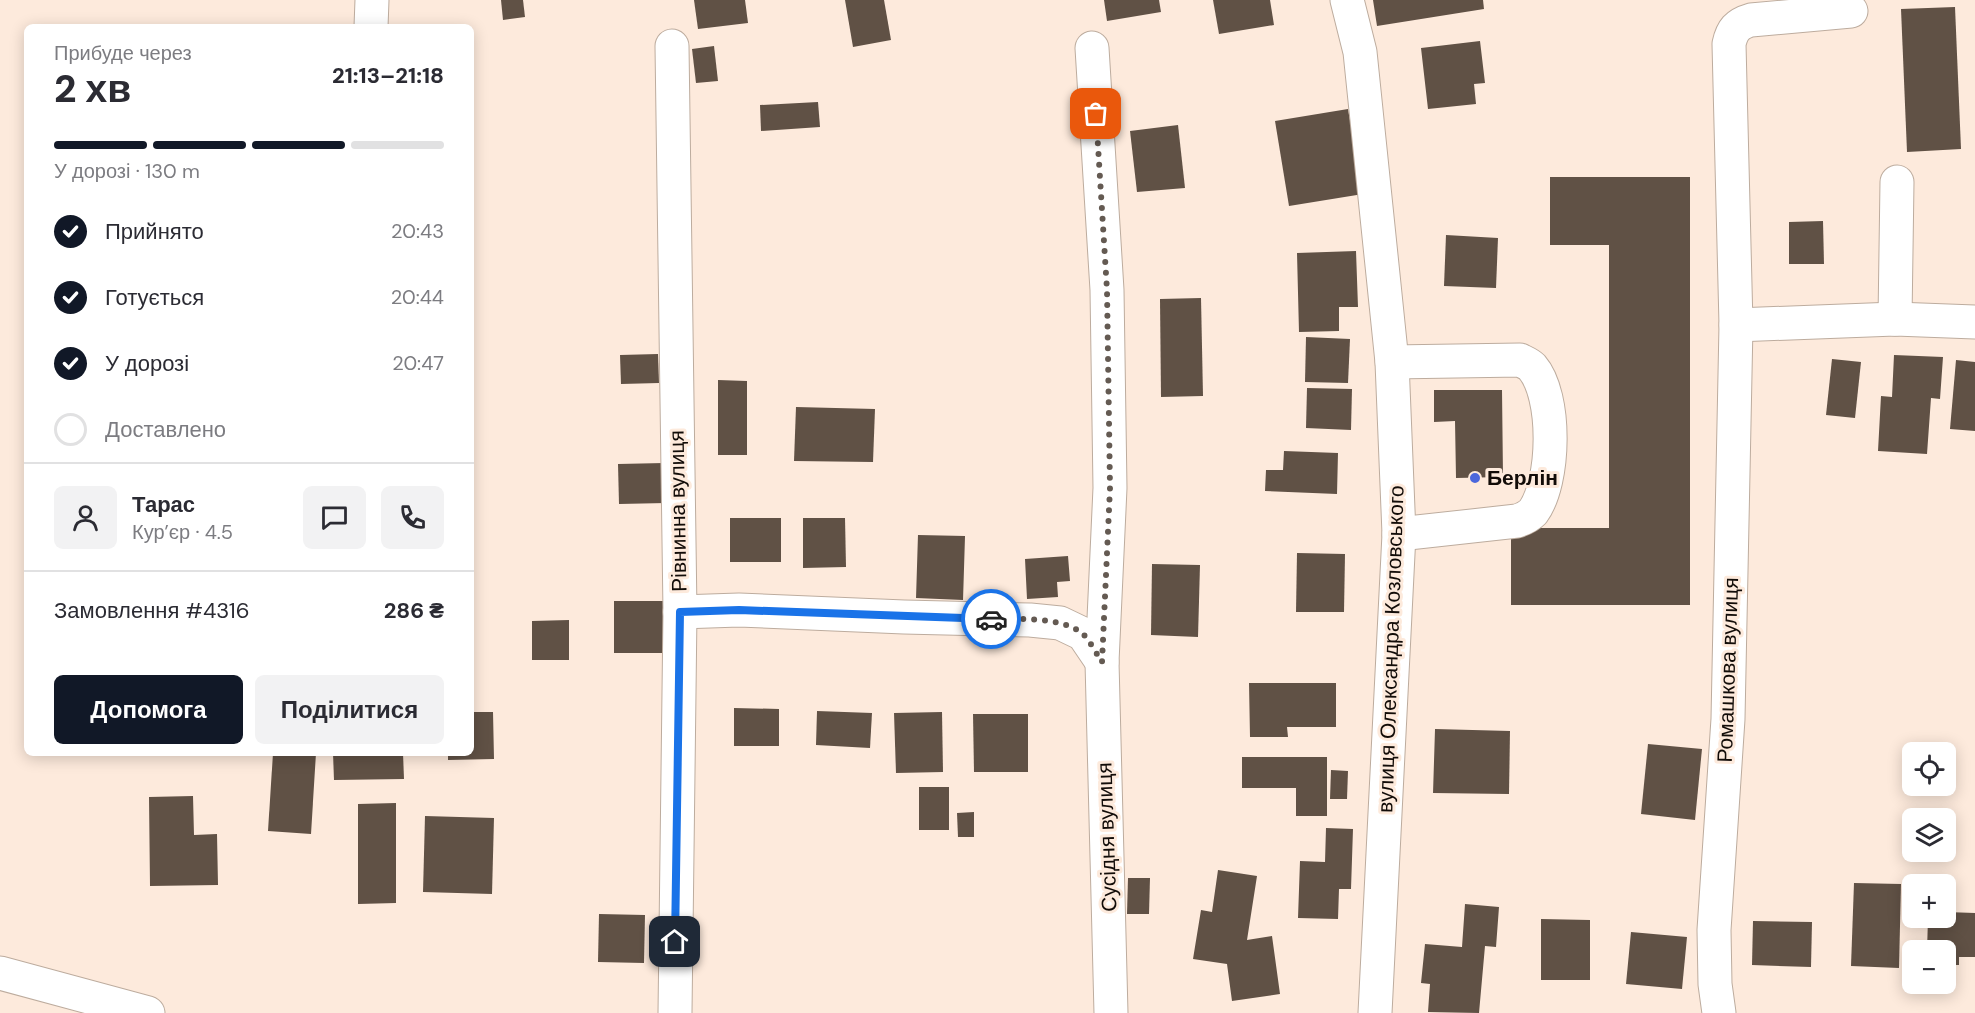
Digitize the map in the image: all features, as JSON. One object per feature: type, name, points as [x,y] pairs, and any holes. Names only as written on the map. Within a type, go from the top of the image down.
[{"type":"street","points":[[371,24],[372,0]]},
{"type":"street","name":"вулиця Олександра Козловського","points":[[1347,0],[1360,52],[1392,362],[1399,534],[1376,1013]]},
{"type":"street","name":"Ромашкова вулиця","points":[[1719,1013],[1714,984],[1713,930],[1728,719],[1736,326],[1729,44],[1732,32],[1740,23],[1751,20],[1851,11]]},
{"type":"street","name":"Рівнинна вулиця","points":[[672,46],[680,612],[675,1013]]},
{"type":"street","name":"Сусідня вулиця","points":[[1092,48],[1107,290],[1110,488],[1102,662],[1111,1013]]},
{"type":"street","points":[[1895,319],[1897,182]]},
{"type":"street","points":[[1736,326],[1895,319],[1975,322]]},
{"type":"street","points":[[1392,362],[1520,360],[1531,366],[1540,381],[1550,427],[1547,477],[1541,499],[1531,514],[1517,521],[1399,534]]},
{"type":"street","points":[[680,612],[739,610],[1060,623],[1083,634],[1102,662]]},
{"type":"street","points":[[0,973],[148,1013]]},
{"type":"building","points":[[501,0],[523,0],[525,17],[503,20]]},
{"type":"building","points":[[694,0],[745,0],[748,23],[698,29]]},
{"type":"building","points":[[845,0],[884,0],[891,40],[853,47]]},
{"type":"building","points":[[1104,0],[1159,0],[1161,12],[1107,21]]},
{"type":"building","points":[[1213,0],[1270,0],[1274,25],[1219,34]]},
{"type":"building","points":[[1373,0],[1483,0],[1484,9],[1377,26]]},
{"type":"building","points":[[1955,7],[1961,149],[1907,152],[1901,9]]},
{"type":"building","points":[[1480,41],[1485,83],[1474,84],[1476,104],[1428,109],[1421,48]]},
{"type":"building","points":[[714,46],[718,81],[696,83],[692,49]]},
{"type":"building","points":[[818,102],[820,127],[761,131],[760,105]]},
{"type":"building","points":[[1348,109],[1363,194],[1289,206],[1275,121]]},
{"type":"building","points":[[1178,125],[1185,188],[1137,192],[1130,131]]},
{"type":"building","points":[[1550,177],[1690,177],[1690,605],[1511,605],[1511,528],[1609,528],[1609,245],[1550,245]]},
{"type":"building","points":[[1823,221],[1824,264],[1789,264],[1789,222]]},
{"type":"building","points":[[1446,235],[1498,238],[1496,288],[1444,286]]},
{"type":"building","points":[[1356,251],[1358,307],[1339,307],[1339,331],[1299,332],[1297,253]]},
{"type":"building","points":[[1201,298],[1203,396],[1161,397],[1160,299]]},
{"type":"building","points":[[1306,337],[1350,339],[1348,383],[1305,382]]},
{"type":"building","points":[[658,354],[659,383],[621,384],[620,355]]},
{"type":"building","points":[[1894,355],[1943,357],[1940,399],[1931,398],[1927,454],[1878,451],[1881,396],[1892,397]]},
{"type":"building","points":[[1832,359],[1861,362],[1855,418],[1826,415]]},
{"type":"building","points":[[1956,360],[1975,362],[1975,431],[1950,429]]},
{"type":"building","points":[[718,380],[747,381],[747,455],[718,455]]},
{"type":"building","points":[[1307,388],[1352,389],[1351,430],[1306,428]]},
{"type":"building","points":[[1434,390],[1502,390],[1503,477],[1456,478],[1455,421],[1434,422]]},
{"type":"building","points":[[796,407],[875,409],[873,462],[794,461]]},
{"type":"building","points":[[1284,451],[1338,453],[1337,494],[1265,491],[1266,470],[1283,470]]},
{"type":"building","points":[[664,463],[666,503],[619,504],[618,464]]},
{"type":"building","points":[[730,518],[781,518],[781,562],[730,562]]},
{"type":"building","points":[[803,518],[845,518],[846,567],[803,568]]},
{"type":"building","points":[[918,535],[965,536],[963,600],[916,598]]},
{"type":"building","points":[[1297,553],[1345,554],[1344,612],[1296,612]]},
{"type":"building","points":[[1068,556],[1070,581],[1057,582],[1058,597],[1027,599],[1025,559]]},
{"type":"building","points":[[1152,564],[1200,565],[1198,637],[1151,635]]},
{"type":"building","points":[[614,601],[664,601],[664,653],[614,653]]},
{"type":"building","points":[[569,620],[569,660],[532,660],[532,621]]},
{"type":"building","points":[[1249,683],[1336,683],[1336,727],[1287,727],[1288,737],[1250,737]]},
{"type":"building","points":[[734,708],[779,709],[779,746],[734,746]]},
{"type":"building","points":[[817,711],[872,713],[870,748],[816,745]]},
{"type":"building","points":[[474,712],[493,712],[494,759],[448,760],[448,756],[474,756]]},
{"type":"building","points":[[942,712],[943,772],[896,773],[894,713]]},
{"type":"building","points":[[973,714],[1028,714],[1028,772],[974,772]]},
{"type":"building","points":[[1435,729],[1510,731],[1509,794],[1433,793]]},
{"type":"building","points":[[1648,744],[1702,749],[1695,820],[1641,814]]},
{"type":"building","points":[[273,756],[316,756],[311,834],[268,831]]},
{"type":"building","points":[[333,756],[403,756],[404,779],[334,780]]},
{"type":"building","points":[[1242,757],[1327,757],[1327,816],[1296,816],[1296,788],[1242,788]]},
{"type":"building","points":[[1331,770],[1348,771],[1347,799],[1330,799]]},
{"type":"building","points":[[919,787],[949,787],[949,830],[919,830]]},
{"type":"building","points":[[193,796],[194,835],[217,834],[218,885],[150,886],[149,797]]},
{"type":"building","points":[[396,803],[396,903],[358,904],[358,804]]},
{"type":"building","points":[[974,812],[974,837],[958,837],[957,813]]},
{"type":"building","points":[[425,816],[494,818],[492,894],[423,892]]},
{"type":"building","points":[[1326,828],[1353,829],[1351,889],[1339,889],[1338,919],[1298,918],[1300,861],[1325,862]]},
{"type":"building","points":[[1218,870],[1257,876],[1247,940],[1272,936],[1280,994],[1232,1001],[1227,964],[1193,959],[1201,910],[1212,912]]},
{"type":"building","points":[[1128,878],[1150,878],[1149,914],[1127,914]]},
{"type":"building","points":[[1854,883],[1901,884],[1899,968],[1851,966]]},
{"type":"building","points":[[1465,904],[1499,907],[1496,947],[1485,946],[1479,1013],[1428,1012],[1430,984],[1421,983],[1425,944],[1462,947]]},
{"type":"building","points":[[1956,912],[1975,913],[1975,957],[1959,957],[1959,965],[1956,965],[1956,940],[1927,940],[1928,928],[1956,928]]},
{"type":"building","points":[[599,914],[645,915],[644,963],[598,962]]},
{"type":"building","points":[[1541,919],[1590,920],[1590,980],[1541,980]]},
{"type":"building","points":[[1753,921],[1812,922],[1811,967],[1752,965]]},
{"type":"building","points":[[1631,932],[1687,937],[1682,989],[1626,984]]},
{"type":"way so far","points":[[991,619],[1060,623],[1083,634],[1102,662],[1110,488],[1107,290],[1096,114]]},
{"type":"place","name":"Берлін","points":[[1475,478]]},
{"type":"route","points":[[675,942],[680,612],[739,610],[991,619]]}]
